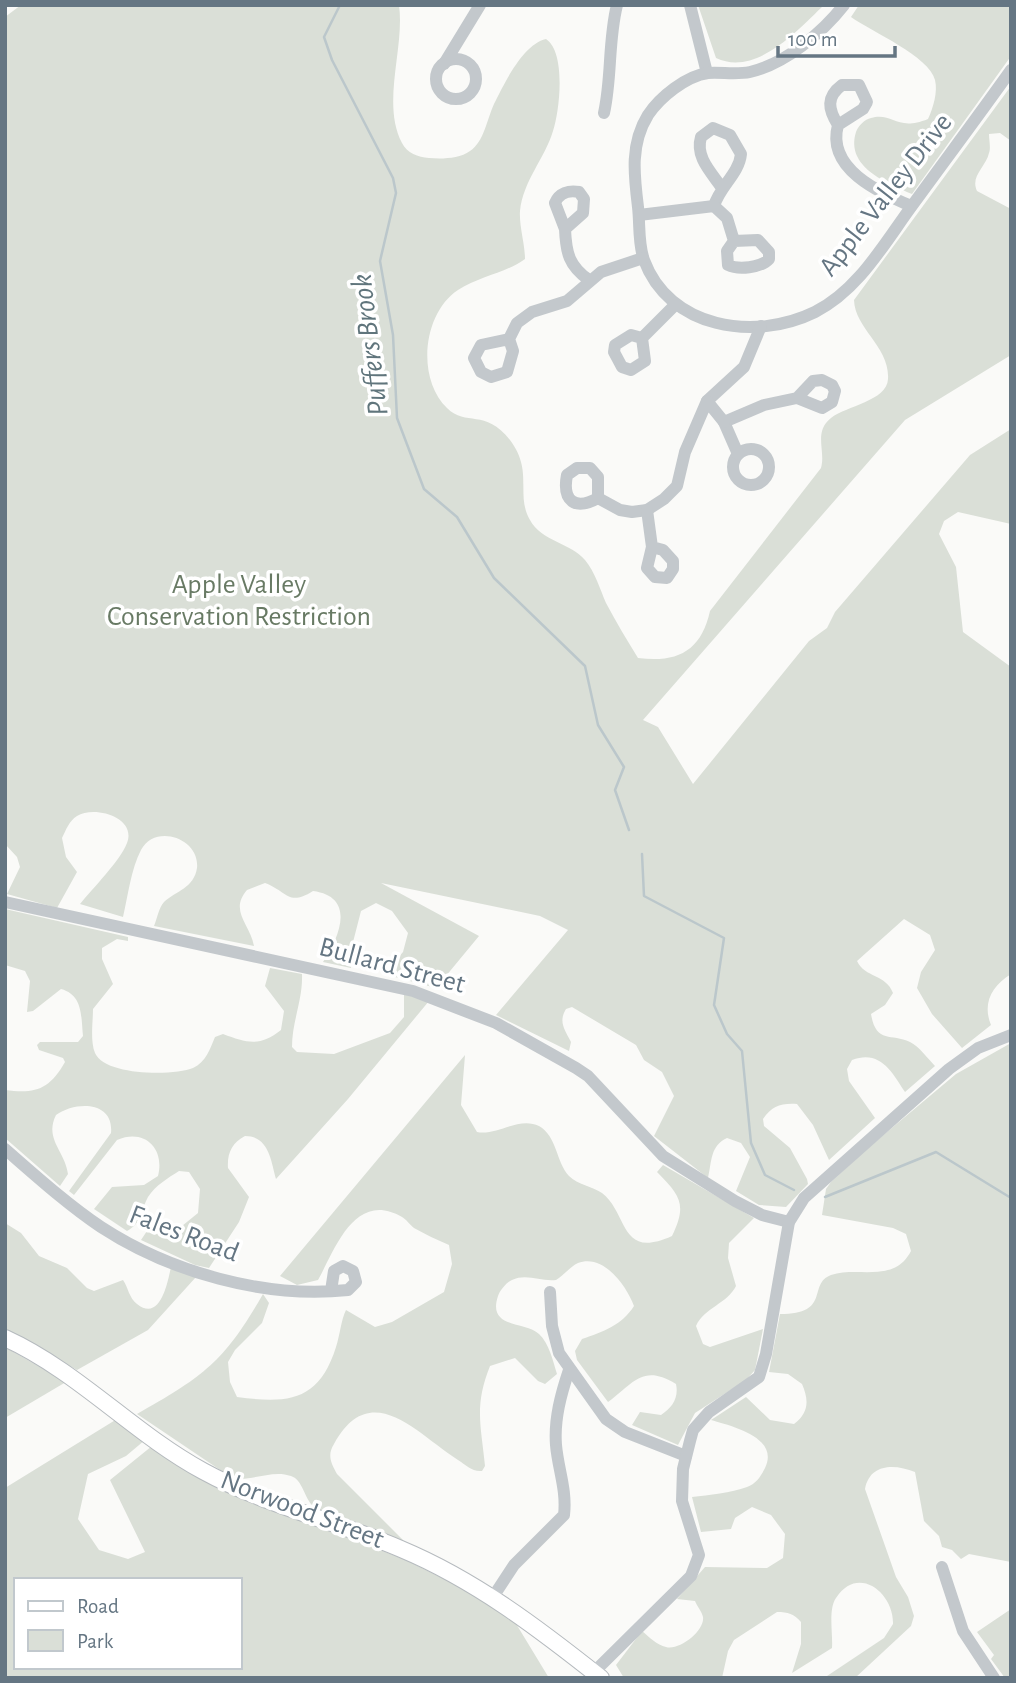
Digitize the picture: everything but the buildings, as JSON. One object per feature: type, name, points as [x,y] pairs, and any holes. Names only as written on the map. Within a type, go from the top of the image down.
[{"type":"main road","name":"Norwood Street","points":[[5,1338],[79,1381],[160,1443],[204,1472],[257,1496],[402,1549],[492,1597],[597,1675]]},
{"type":"street","points":[[444,64],[480,5]]},
{"type":"street","points":[[604,113],[610,83],[610,47],[617,5]]},
{"type":"street","points":[[690,5],[708,73]]},
{"type":"street","name":"Apple Valley Drive","points":[[844,5],[779,61],[749,72],[708,73],[690,80],[667,94],[652,110],[640,129],[634,154],[643,258],[652,276],[675,305],[692,316],[713,323],[761,326],[812,313],[835,300],[878,252],[1011,70]]},
{"type":"street","points":[[838,125],[838,149],[851,172],[911,206]]},
{"type":"street","points":[[714,206],[722,188],[739,167],[741,150],[730,135],[713,128],[701,137],[699,149],[704,162],[722,188]]},
{"type":"street","points":[[639,215],[714,206],[727,218],[734,241]]},
{"type":"street","points":[[565,229],[566,252],[578,272],[589,280]]},
{"type":"street","points":[[509,338],[522,318],[544,307],[567,302],[601,272],[643,258]]},
{"type":"street","points":[[642,338],[675,305]]},
{"type":"street","points":[[598,499],[620,510],[648,510],[677,486],[685,452],[708,401],[744,367],[761,326]]},
{"type":"street","points":[[724,422],[764,405],[797,398]]},
{"type":"street","points":[[708,401],[724,422],[738,454]]},
{"type":"street","points":[[648,510],[652,547]]},
{"type":"street","name":"Bullard Street","points":[[5,902],[413,991],[454,1005],[496,1023],[588,1076],[640,1135],[687,1173],[762,1214],[789,1222]]},
{"type":"street","points":[[597,1675],[691,1576],[697,1566],[697,1546],[682,1501],[686,1456],[699,1422],[759,1377],[766,1354],[789,1222],[804,1198],[939,1077],[978,1048],[1011,1035]]},
{"type":"street","name":"Fales Road","points":[[5,1149],[86,1216],[150,1253],[230,1280],[286,1291],[331,1292]]},
{"type":"street","points":[[550,1292],[555,1341],[569,1370],[613,1426],[686,1456]]},
{"type":"street","points":[[492,1597],[514,1565],[565,1515],[565,1487],[555,1437],[560,1402],[569,1370]]},
{"type":"street","points":[[942,1567],[963,1631],[994,1678]]},
{"type":"green space","name":"Apple Valley Conservation Restriction","points":[[21,5],[399,5],[399,39],[393,93],[396,127],[402,143],[410,152],[434,158],[461,156],[475,147],[515,66],[530,48],[546,39],[557,56],[560,82],[558,110],[545,151],[522,200],[520,217],[525,259],[510,268],[466,285],[446,300],[431,330],[428,364],[437,395],[447,408],[461,417],[492,424],[510,440],[521,462],[524,501],[530,520],[541,533],[585,560],[638,658],[676,656],[694,645],[701,636],[710,611],[821,468],[821,435],[826,423],[838,414],[873,398],[886,386],[888,379],[884,357],[860,320],[854,300],[1011,86],[1011,141],[1000,133],[989,134],[990,151],[977,176],[975,186],[977,191],[1011,209],[1011,355],[905,420],[643,720],[658,727],[693,784],[809,641],[827,628],[835,612],[970,455],[1011,429],[1011,524],[958,512],[944,521],[939,534],[956,567],[963,632],[1011,667],[1011,974],[990,996],[988,1017],[991,1025],[962,1048],[932,1014],[917,988],[921,972],[935,950],[930,935],[904,919],[857,961],[865,970],[886,982],[893,993],[885,1005],[871,1014],[877,1030],[885,1036],[913,1044],[935,1066],[905,1092],[890,1070],[878,1060],[862,1057],[852,1060],[847,1069],[849,1081],[875,1118],[829,1160],[813,1125],[797,1104],[773,1108],[763,1119],[764,1126],[790,1148],[808,1184],[786,1207],[759,1205],[736,1191],[750,1157],[741,1143],[727,1138],[717,1145],[708,1178],[654,1136],[674,1096],[662,1072],[644,1060],[636,1045],[572,1007],[566,1009],[563,1018],[563,1026],[571,1042],[569,1051],[496,1015],[568,930],[540,916],[381,883],[479,936],[436,988],[384,974],[403,952],[408,933],[392,911],[376,903],[361,911],[352,946],[351,968],[323,962],[338,931],[340,910],[335,901],[327,895],[313,891],[293,898],[265,883],[247,890],[242,898],[240,911],[254,946],[154,926],[164,902],[192,880],[197,868],[196,858],[184,842],[166,836],[156,837],[141,850],[123,917],[80,904],[119,858],[127,843],[126,826],[120,820],[93,812],[74,818],[62,838],[66,857],[77,872],[57,908],[7,894],[20,867],[17,857],[5,844],[5,17]]},
{"type":"green space","points":[[698,5],[824,5],[775,48],[746,61],[731,62],[716,58]]},
{"type":"green space","points":[[859,5],[1011,5],[1011,56],[912,194],[880,179],[862,164],[854,144],[856,132],[862,123],[871,118],[885,117],[902,123],[928,119],[936,90],[935,80],[931,71],[911,53],[851,17]]},
{"type":"green space","points":[[5,909],[128,937],[128,941],[117,939],[102,948],[102,959],[113,984],[93,1009],[92,1031],[93,1048],[101,1061],[125,1070],[156,1073],[184,1071],[201,1062],[215,1037],[223,1034],[253,1042],[266,1039],[281,1030],[284,1011],[265,986],[270,968],[302,974],[292,1037],[292,1047],[297,1052],[334,1054],[390,1033],[404,1017],[404,994],[429,1001],[348,1099],[276,1179],[268,1151],[259,1140],[245,1136],[234,1145],[228,1158],[228,1168],[249,1197],[239,1222],[209,1268],[195,1265],[141,1240],[149,1228],[182,1226],[198,1213],[200,1189],[189,1172],[179,1171],[162,1182],[148,1197],[138,1220],[127,1231],[94,1209],[112,1187],[144,1185],[158,1176],[158,1157],[151,1143],[136,1137],[117,1140],[74,1195],[69,1191],[111,1133],[110,1122],[100,1110],[73,1107],[56,1115],[52,1131],[68,1174],[60,1186],[5,1138],[5,1090],[25,1091],[40,1088],[53,1079],[65,1062],[63,1058],[39,1050],[37,1045],[40,1042],[78,1042],[83,1036],[77,1001],[61,989],[33,1011],[27,1012],[30,981],[25,971],[5,965]]},
{"type":"green space","points":[[1011,1043],[1011,1562],[969,1554],[961,1559],[952,1550],[942,1547],[939,1536],[924,1521],[915,1472],[884,1468],[872,1474],[865,1489],[896,1577],[908,1597],[914,1616],[911,1626],[855,1678],[824,1678],[884,1638],[893,1624],[888,1602],[881,1593],[864,1583],[854,1583],[836,1598],[831,1615],[832,1648],[792,1673],[801,1644],[801,1622],[790,1614],[777,1612],[734,1640],[728,1651],[722,1678],[624,1678],[616,1665],[642,1631],[666,1647],[678,1646],[696,1634],[703,1617],[695,1601],[677,1599],[705,1567],[767,1568],[783,1558],[785,1534],[771,1515],[752,1507],[735,1518],[731,1529],[701,1532],[692,1497],[750,1486],[762,1474],[768,1457],[766,1448],[751,1435],[711,1420],[746,1397],[770,1420],[794,1424],[805,1411],[806,1395],[802,1384],[788,1374],[769,1372],[780,1314],[807,1309],[813,1304],[824,1279],[831,1275],[885,1271],[904,1261],[911,1251],[906,1234],[893,1228],[822,1215],[826,1189],[868,1148],[956,1074]]},
{"type":"green space","points":[[465,1055],[461,1105],[477,1132],[524,1123],[545,1130],[569,1176],[602,1193],[611,1202],[627,1231],[634,1238],[642,1242],[655,1242],[672,1236],[677,1225],[679,1201],[672,1188],[657,1172],[663,1165],[754,1218],[729,1243],[728,1258],[736,1286],[727,1297],[705,1314],[696,1326],[703,1344],[710,1347],[763,1329],[755,1370],[746,1380],[695,1413],[678,1445],[632,1425],[640,1412],[661,1415],[668,1409],[674,1402],[676,1384],[655,1375],[646,1376],[639,1378],[608,1402],[577,1360],[575,1351],[582,1339],[618,1323],[634,1306],[613,1274],[605,1267],[588,1261],[575,1264],[556,1280],[523,1277],[510,1281],[498,1296],[498,1314],[502,1319],[539,1334],[548,1347],[557,1374],[545,1384],[538,1381],[515,1358],[490,1366],[480,1404],[485,1466],[482,1471],[469,1468],[411,1426],[379,1413],[363,1415],[348,1424],[332,1448],[331,1459],[337,1474],[404,1541],[319,1510],[310,1503],[298,1481],[291,1476],[277,1474],[232,1478],[137,1414],[196,1377],[224,1352],[263,1294],[269,1303],[262,1323],[235,1350],[228,1362],[230,1382],[237,1397],[272,1400],[300,1395],[311,1388],[321,1379],[329,1365],[346,1310],[375,1327],[392,1322],[444,1292],[452,1264],[449,1245],[414,1228],[402,1217],[385,1211],[371,1211],[359,1217],[348,1228],[318,1280],[297,1285],[280,1276]]},
{"type":"green space","points":[[5,1223],[21,1233],[39,1256],[67,1268],[87,1288],[94,1291],[123,1280],[134,1302],[145,1308],[158,1304],[171,1267],[196,1277],[148,1330],[77,1370],[5,1330]]},
{"type":"green space","points":[[5,1347],[66,1382],[5,1418]]},
{"type":"green space","points":[[117,1419],[145,1440],[126,1456],[88,1474],[78,1519],[99,1550],[128,1559],[145,1552],[110,1480],[152,1446],[214,1486],[406,1560],[458,1586],[515,1622],[549,1678],[5,1678],[5,1488]]},
{"type":"green space","points":[[1011,1609],[1011,1678],[1005,1678],[991,1659],[994,1655],[977,1632]]},
{"type":"waterway","name":"Puffers Brook","points":[[340,5],[324,37],[332,60],[393,178],[396,193],[380,261],[393,335],[397,418],[424,489],[457,517],[494,578],[585,666],[598,725],[624,767],[615,790],[629,830]]},
{"type":"waterway","points":[[642,854],[644,896],[724,938],[714,1005],[727,1034],[742,1051],[751,1143],[765,1175],[794,1190]]},
{"type":"waterway","points":[[825,1197],[936,1152],[1011,1198]]}]
